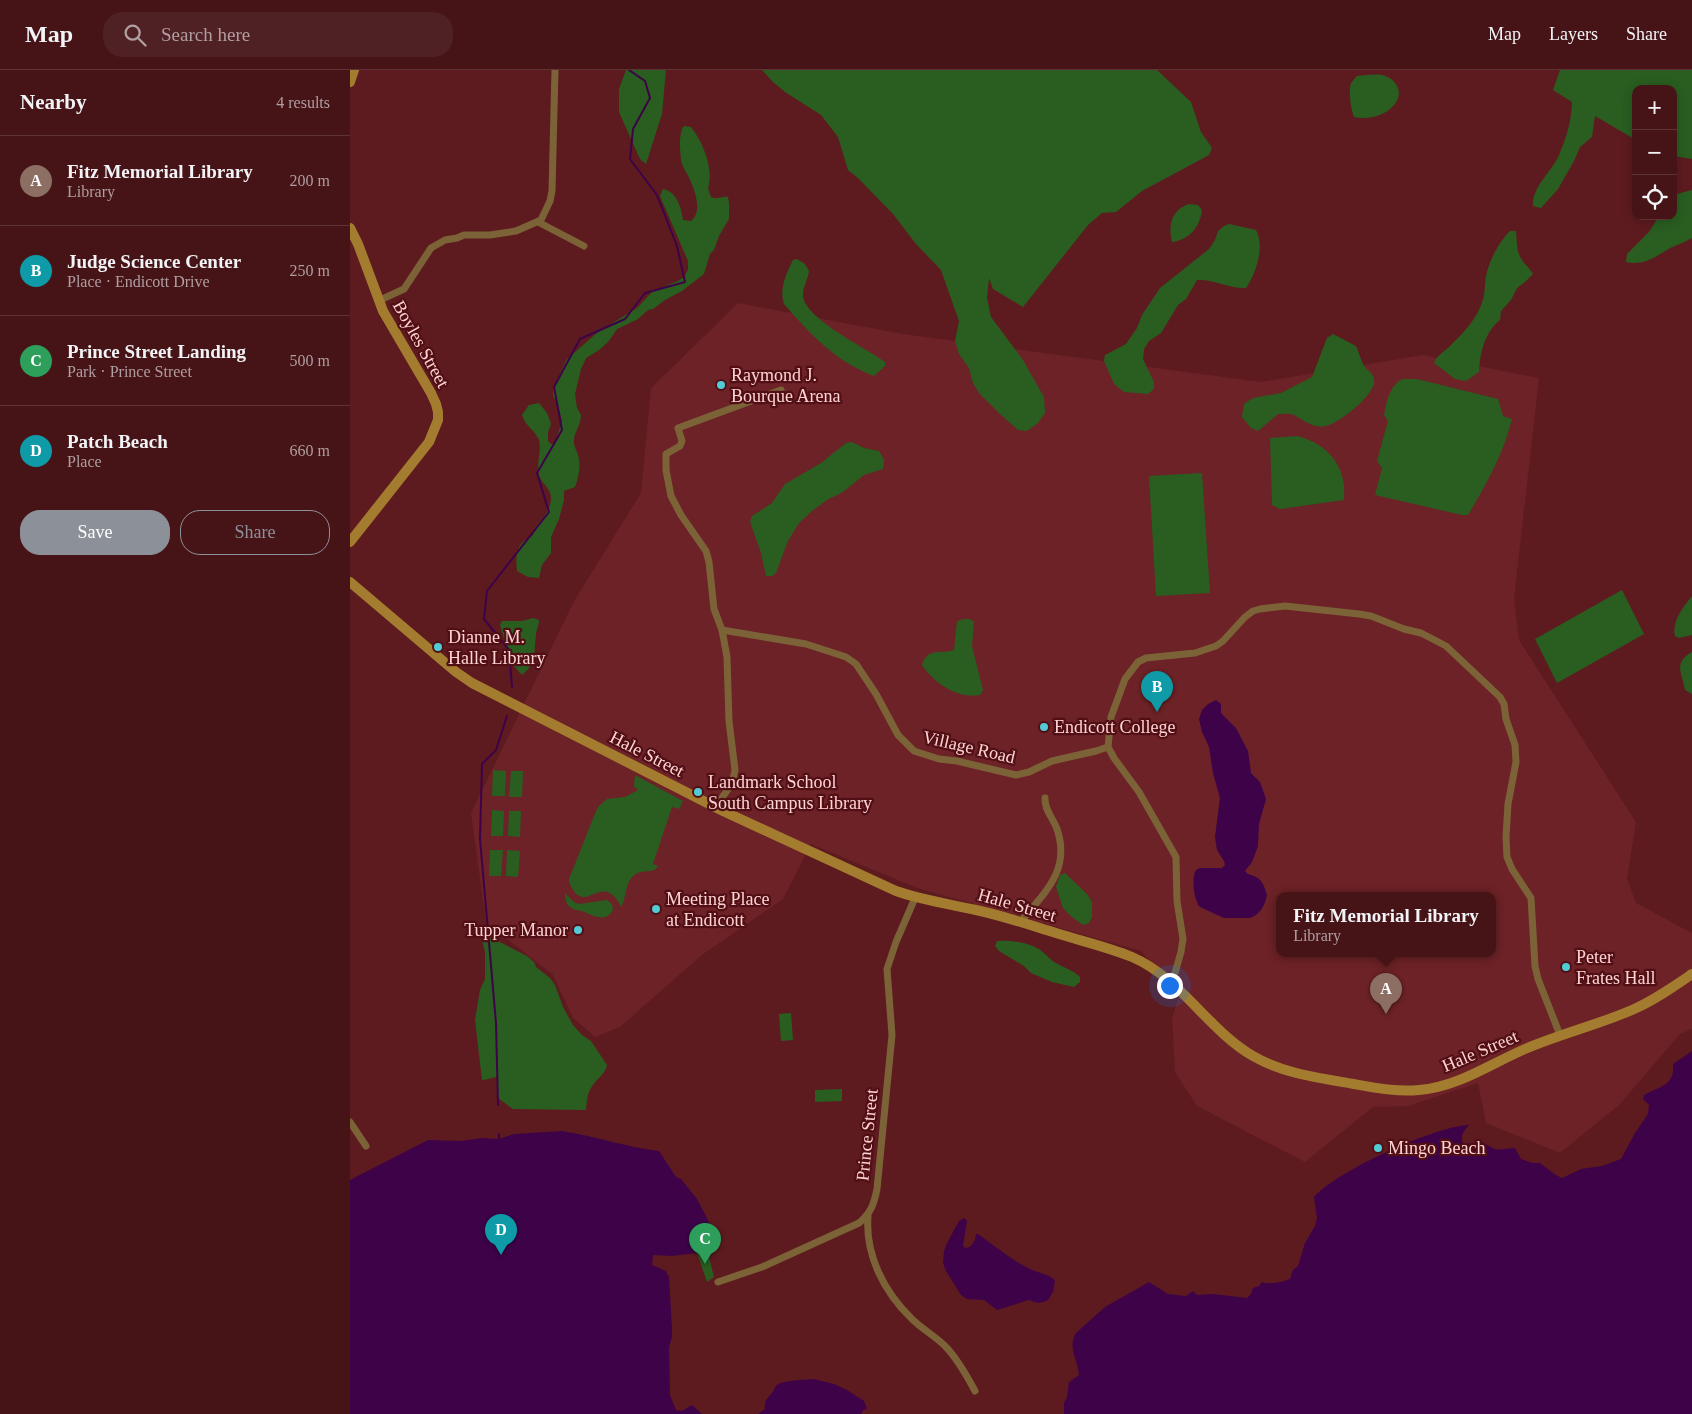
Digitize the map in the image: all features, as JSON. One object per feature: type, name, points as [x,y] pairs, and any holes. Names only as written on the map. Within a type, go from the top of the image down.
[{"type":"main road","points":[[350,82],[354,70]]},
{"type":"main road","name":"Boyles Street","points":[[350,542],[429,442],[438,420],[438,412],[431,393],[392,329],[378,301],[351,234]]},
{"type":"main road","name":"Hale Street","points":[[350,582],[456,672],[472,683],[781,839],[896,891],[915,898],[941,902],[1021,921],[1131,957],[1172,983],[1226,1036],[1260,1060],[1293,1073],[1399,1091],[1421,1090],[1475,1074],[1525,1049],[1633,1010],[1692,974]]},
{"type":"street","points":[[378,301],[404,289],[431,248],[445,240],[464,235],[516,231],[538,222],[545,212],[552,191],[554,70]]},
{"type":"street","points":[[538,222],[584,246]]},
{"type":"street","points":[[716,807],[732,784],[735,770],[729,721],[727,657],[722,630],[714,609],[706,551],[680,515],[671,496],[666,470],[666,454],[680,446],[682,441],[678,428],[781,390]]},
{"type":"street","points":[[1172,983],[1181,952],[1182,939],[1177,901],[1176,857],[1139,792],[1108,747],[1109,729],[1115,704],[1125,679],[1138,662],[1146,658],[1181,655],[1208,650],[1223,641],[1253,611],[1285,606],[1328,610],[1371,616],[1421,634],[1446,646],[1500,697],[1504,704],[1516,762],[1508,804],[1507,857],[1512,869],[1531,898],[1535,966],[1538,979],[1560,1036]]},
{"type":"street","name":"Village Road","points":[[722,630],[806,644],[846,657],[856,664],[876,694],[898,735],[914,751],[930,757],[957,761],[1016,775],[1029,772],[1052,761],[1108,747]]},
{"type":"street","points":[[1021,921],[1051,885],[1061,861],[1058,832],[1053,818],[1044,806],[1045,798]]},
{"type":"street","name":"Prince Street","points":[[868,1216],[874,1205],[877,1189],[890,1053],[891,1020],[887,969],[890,956],[915,898]]},
{"type":"street","points":[[350,1122],[366,1146]]},
{"type":"street","points":[[718,1282],[762,1267],[859,1223],[868,1216]]},
{"type":"street","points":[[868,1216],[867,1230],[870,1249],[882,1280],[912,1320],[946,1346],[975,1391]]},
{"type":"shaded area","name":"Endicott College","points":[[738,303],[903,334],[1261,382],[1423,355],[1539,378],[1514,599],[1519,640],[1636,822],[1627,879],[1636,903],[1692,933],[1692,1029],[1680,1034],[1619,1105],[1560,1153],[1486,1123],[1478,1083],[1408,1106],[1373,1107],[1305,1162],[1197,1106],[1175,1072],[1172,1018],[1179,996],[1141,951],[917,888],[811,844],[783,899],[702,955],[620,1027],[595,1037],[573,1018],[553,975],[486,922],[471,813],[574,601],[641,493],[651,388]]},
{"type":"shaded area","points":[[1216,700],[1221,704],[1221,713],[1236,728],[1248,751],[1251,773],[1260,782],[1266,799],[1259,824],[1258,846],[1252,862],[1245,871],[1260,880],[1267,895],[1262,909],[1257,915],[1250,918],[1224,918],[1200,907],[1196,900],[1194,889],[1194,874],[1196,870],[1200,868],[1222,868],[1225,865],[1217,850],[1215,837],[1220,798],[1213,773],[1209,747],[1202,732],[1199,719],[1202,710]]},
{"type":"shaded area","points":[[1692,1051],[1692,1414],[1064,1414],[1064,1403],[1067,1397],[1069,1382],[1079,1375],[1073,1348],[1074,1338],[1076,1333],[1105,1307],[1149,1282],[1168,1294],[1186,1296],[1193,1291],[1197,1295],[1213,1294],[1247,1298],[1253,1288],[1259,1286],[1262,1282],[1272,1283],[1290,1279],[1293,1270],[1298,1266],[1305,1243],[1315,1226],[1317,1218],[1314,1197],[1326,1186],[1364,1163],[1411,1141],[1454,1127],[1469,1125],[1462,1136],[1462,1142],[1466,1144],[1482,1142],[1498,1150],[1515,1148],[1521,1159],[1540,1163],[1562,1178],[1581,1169],[1602,1166],[1621,1159],[1648,1114],[1649,1105],[1643,1099],[1644,1095],[1669,1081],[1672,1077],[1673,1064]]},
{"type":"shaded area","points":[[562,1131],[659,1151],[676,1177],[681,1179],[697,1199],[710,1224],[709,1246],[699,1247],[697,1253],[672,1256],[653,1255],[652,1265],[666,1271],[669,1277],[672,1328],[669,1347],[670,1395],[676,1410],[682,1411],[692,1405],[702,1414],[350,1414],[350,1180],[428,1140],[499,1139],[514,1134]]},
{"type":"shaded area","points":[[964,1218],[967,1221],[963,1245],[965,1248],[970,1247],[975,1240],[976,1234],[978,1234],[1016,1261],[1052,1278],[1055,1280],[1053,1292],[1048,1300],[1038,1303],[1029,1300],[997,1310],[984,1300],[967,1299],[961,1295],[943,1263],[947,1243],[959,1221]]},
{"type":"shaded area","points":[[814,1379],[834,1384],[847,1390],[864,1401],[867,1409],[863,1410],[861,1414],[758,1414],[765,1409],[766,1400],[778,1384],[788,1381]]},
{"type":"green space","points":[[626,70],[666,70],[662,114],[646,164],[640,159],[619,112],[619,89]]},
{"type":"green space","points":[[762,70],[1157,70],[1191,102],[1201,132],[1212,148],[1209,155],[1142,191],[1116,212],[1102,213],[1088,225],[1023,307],[993,289],[989,278],[987,298],[991,317],[1023,360],[1044,397],[1045,413],[1038,423],[1027,431],[1018,430],[979,393],[973,383],[969,368],[959,354],[955,341],[959,321],[941,270],[916,244],[893,214],[848,170],[838,137],[821,115],[785,92]]},
{"type":"green space","points":[[1560,70],[1692,70],[1692,159],[1677,157],[1677,85],[1632,85],[1632,138],[1595,116],[1592,137],[1580,147],[1558,189],[1541,208],[1533,206],[1539,186],[1559,155],[1570,122],[1572,102],[1553,90]]},
{"type":"green space","points":[[1376,75],[1387,77],[1395,83],[1399,91],[1397,100],[1390,109],[1381,114],[1370,117],[1354,117],[1350,100],[1351,83],[1357,76]]},
{"type":"green space","points":[[684,126],[691,127],[700,140],[710,173],[708,188],[711,197],[728,197],[729,219],[719,236],[714,250],[710,254],[704,274],[682,291],[653,309],[648,310],[638,319],[617,329],[608,342],[586,358],[581,369],[575,394],[577,408],[581,415],[574,441],[579,463],[578,479],[575,487],[564,491],[564,500],[559,519],[551,537],[551,553],[542,565],[539,578],[528,577],[517,571],[517,552],[520,545],[533,535],[535,528],[548,510],[551,494],[539,475],[539,440],[522,415],[529,405],[539,403],[547,413],[551,424],[548,432],[548,441],[551,444],[555,444],[562,421],[558,405],[553,396],[553,390],[567,359],[598,332],[637,308],[653,291],[678,281],[684,277],[688,270],[688,261],[660,196],[663,189],[672,193],[678,201],[683,220],[691,221],[694,217],[697,208],[696,197],[682,164],[681,156],[680,139]]},
{"type":"green space","points":[[1692,190],[1692,238],[1644,262],[1626,262],[1627,254],[1649,232],[1656,220],[1677,220],[1677,194]]},
{"type":"green space","points":[[1189,204],[1198,205],[1202,210],[1199,222],[1193,232],[1184,239],[1172,242],[1170,230],[1172,219],[1178,210]]},
{"type":"green space","points":[[1229,224],[1256,230],[1259,237],[1258,260],[1250,282],[1246,288],[1240,288],[1197,280],[1186,299],[1178,305],[1161,333],[1149,341],[1144,349],[1143,359],[1154,382],[1154,389],[1148,394],[1124,392],[1114,384],[1104,361],[1105,355],[1126,344],[1160,288],[1209,249],[1218,231]]},
{"type":"green space","points":[[1510,231],[1516,231],[1520,257],[1533,274],[1517,288],[1511,300],[1501,311],[1500,320],[1487,336],[1479,372],[1466,381],[1455,379],[1434,363],[1435,360],[1466,329],[1479,310],[1483,301],[1489,264],[1498,246]]},
{"type":"green space","points":[[797,259],[805,264],[809,271],[803,291],[805,303],[837,332],[885,362],[885,366],[874,376],[848,363],[824,346],[784,304],[782,293],[784,282],[793,260]]},
{"type":"green space","points":[[1333,334],[1356,346],[1364,365],[1372,374],[1374,385],[1364,399],[1348,414],[1326,426],[1313,425],[1290,414],[1278,414],[1258,431],[1251,428],[1242,417],[1244,404],[1253,398],[1281,393],[1312,377],[1327,338]]},
{"type":"green space","points":[[1402,379],[1417,379],[1498,399],[1503,416],[1512,419],[1499,457],[1468,515],[1375,495],[1382,468],[1377,461],[1388,421],[1384,415],[1386,405],[1391,390]]},
{"type":"green space","points":[[1297,436],[1320,446],[1332,457],[1341,472],[1344,485],[1344,500],[1280,509],[1272,505],[1270,438]]},
{"type":"green space","points":[[852,442],[864,448],[879,451],[884,460],[883,469],[864,475],[843,492],[827,500],[812,511],[799,523],[788,541],[776,573],[772,576],[766,576],[761,553],[750,522],[752,516],[772,503],[785,484],[821,463],[846,443]]},
{"type":"green space","points":[[1202,473],[1210,593],[1156,596],[1149,476]]},
{"type":"green space","points":[[1622,590],[1644,634],[1557,683],[1535,639]]},
{"type":"green space","points":[[1692,596],[1692,635],[1679,638],[1675,636],[1675,625],[1682,610]]},
{"type":"green space","points":[[533,618],[539,620],[534,657],[531,666],[522,675],[512,664],[500,625],[502,621],[522,621]]},
{"type":"green space","points":[[970,619],[974,622],[972,646],[983,690],[980,695],[963,695],[947,688],[933,678],[922,665],[928,655],[932,653],[954,650],[957,621]]},
{"type":"green space","points":[[1692,652],[1692,694],[1685,690],[1680,668],[1682,660]]},
{"type":"green space","points":[[493,770],[506,771],[505,796],[492,796]]},
{"type":"green space","points":[[511,771],[523,771],[522,797],[509,797]]},
{"type":"green space","points":[[635,775],[683,801],[679,809],[672,807],[653,864],[658,866],[654,870],[639,873],[632,877],[621,907],[615,897],[608,892],[584,897],[578,896],[573,890],[569,879],[596,811],[607,799],[625,797],[638,790],[634,786]]},
{"type":"green space","points":[[492,810],[504,811],[503,836],[491,836]]},
{"type":"green space","points":[[509,811],[521,811],[520,837],[508,836]]},
{"type":"green space","points":[[490,850],[503,850],[501,876],[489,876]]},
{"type":"green space","points":[[507,850],[520,851],[518,877],[506,876]]},
{"type":"green space","points":[[1065,873],[1087,894],[1092,902],[1092,917],[1089,923],[1083,925],[1063,908],[1056,887],[1060,875]]},
{"type":"green space","points":[[565,893],[574,902],[579,904],[607,900],[612,904],[613,910],[606,917],[602,918],[571,908]]},
{"type":"green space","points":[[487,926],[498,941],[527,956],[534,962],[536,967],[550,978],[573,1025],[591,1041],[607,1065],[605,1071],[590,1091],[586,1110],[513,1109],[498,1098],[498,1077],[482,1080],[475,1020],[480,990],[485,979],[485,952],[482,941],[482,928]]},
{"type":"green space","points":[[997,941],[1019,942],[1035,947],[1054,962],[1080,977],[1080,982],[1074,987],[1052,982],[1031,973],[1024,966],[999,951],[995,946]]},
{"type":"green space","points":[[791,1013],[793,1040],[781,1041],[779,1014]]},
{"type":"green space","points":[[842,1089],[842,1101],[815,1102],[815,1090]]},
{"type":"green space","points":[[706,1245],[714,1277],[707,1282],[697,1253],[699,1247]]},
{"type":"waterway","points":[[512,687],[509,650],[484,619],[487,591],[549,512],[537,473],[562,430],[554,387],[580,339],[625,319],[645,293],[685,282],[677,246],[657,195],[630,159],[633,129],[650,98],[645,81],[629,70]]},
{"type":"waterway","points":[[498,1105],[496,1023],[480,839],[482,764],[496,750],[507,716]]},
{"type":"waterway","points":[[499,1134],[499,1139]]},
{"type":"place","name":"Raymond J. Bourque Arena","points":[[721,385]]},
{"type":"place","name":"Dianne M. Halle Library","points":[[438,647]]},
{"type":"place","name":"Judge Science Center","points":[[1157,712]]},
{"type":"place","name":"Endicott College","points":[[1044,727]]},
{"type":"place","name":"Landmark School South Campus Library","points":[[698,792]]},
{"type":"place","name":"Meeting Place at Endicott","points":[[656,909]]},
{"type":"place","name":"Tupper Manor","points":[[578,930]]},
{"type":"place","name":"Peter Frates Hall","points":[[1566,967]]},
{"type":"place","name":"Fitz Memorial Library","points":[[1386,1014]]},
{"type":"place","name":"Mingo Beach","points":[[1378,1148]]},
{"type":"place","name":"Patch Beach","points":[[501,1255]]},
{"type":"place","name":"Prince Street Landing","points":[[705,1264]]}]
